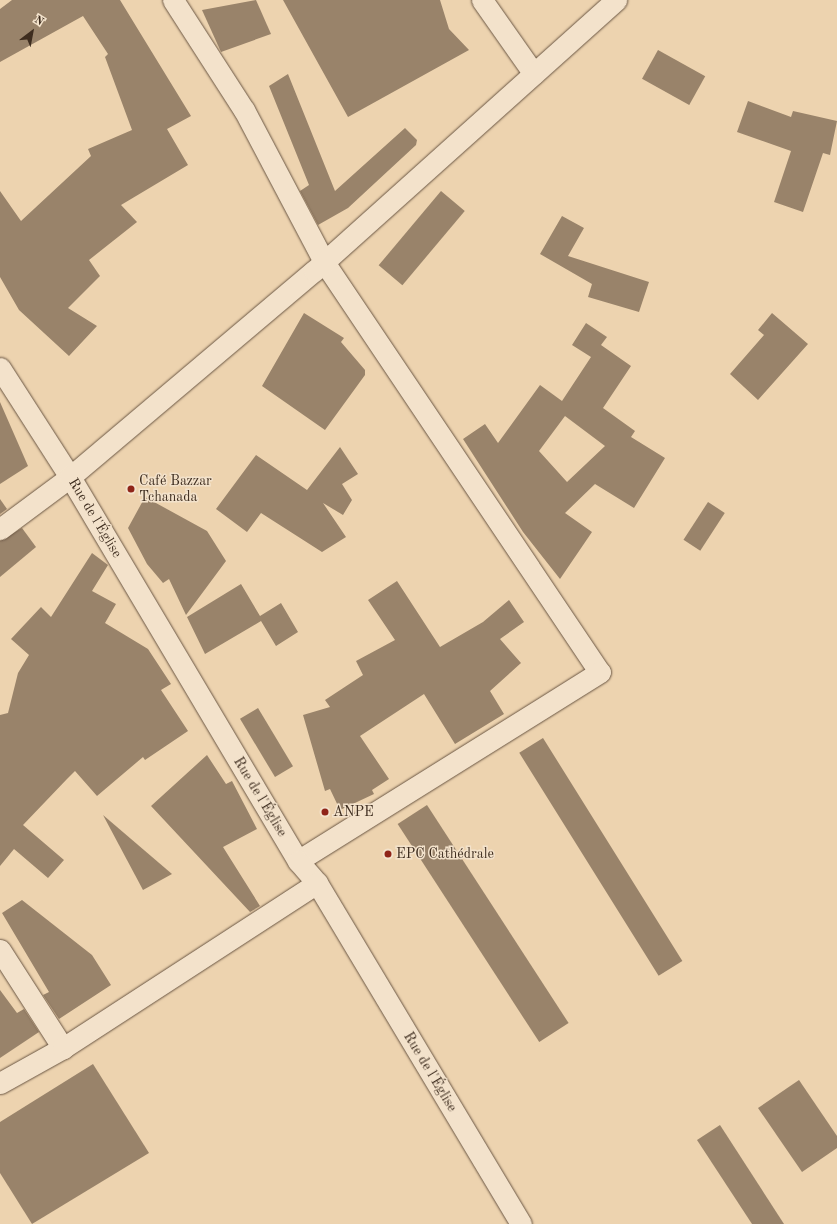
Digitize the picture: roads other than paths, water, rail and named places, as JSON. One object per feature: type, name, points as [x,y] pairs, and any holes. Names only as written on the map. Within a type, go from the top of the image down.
[{"type":"street","points":[[173,0],[244,110],[324,262],[600,672],[298,861]]},
{"type":"street","points":[[482,0],[534,74]]},
{"type":"street","points":[[0,530],[70,477],[324,262],[616,0]]},
{"type":"street","name":"Rue de l'Église","points":[[0,368],[70,477],[298,861],[316,882],[521,1224]]},
{"type":"street","points":[[0,1083],[63,1048],[316,882]]},
{"type":"street","points":[[0,950],[63,1048]]},
{"type":"place","name":"Café Bazzar Tchanada","points":[[131,489]]},
{"type":"place","name":"ANPE","points":[[325,812]]},
{"type":"place","name":"EPC Cathédrale","points":[[388,854]]}]
